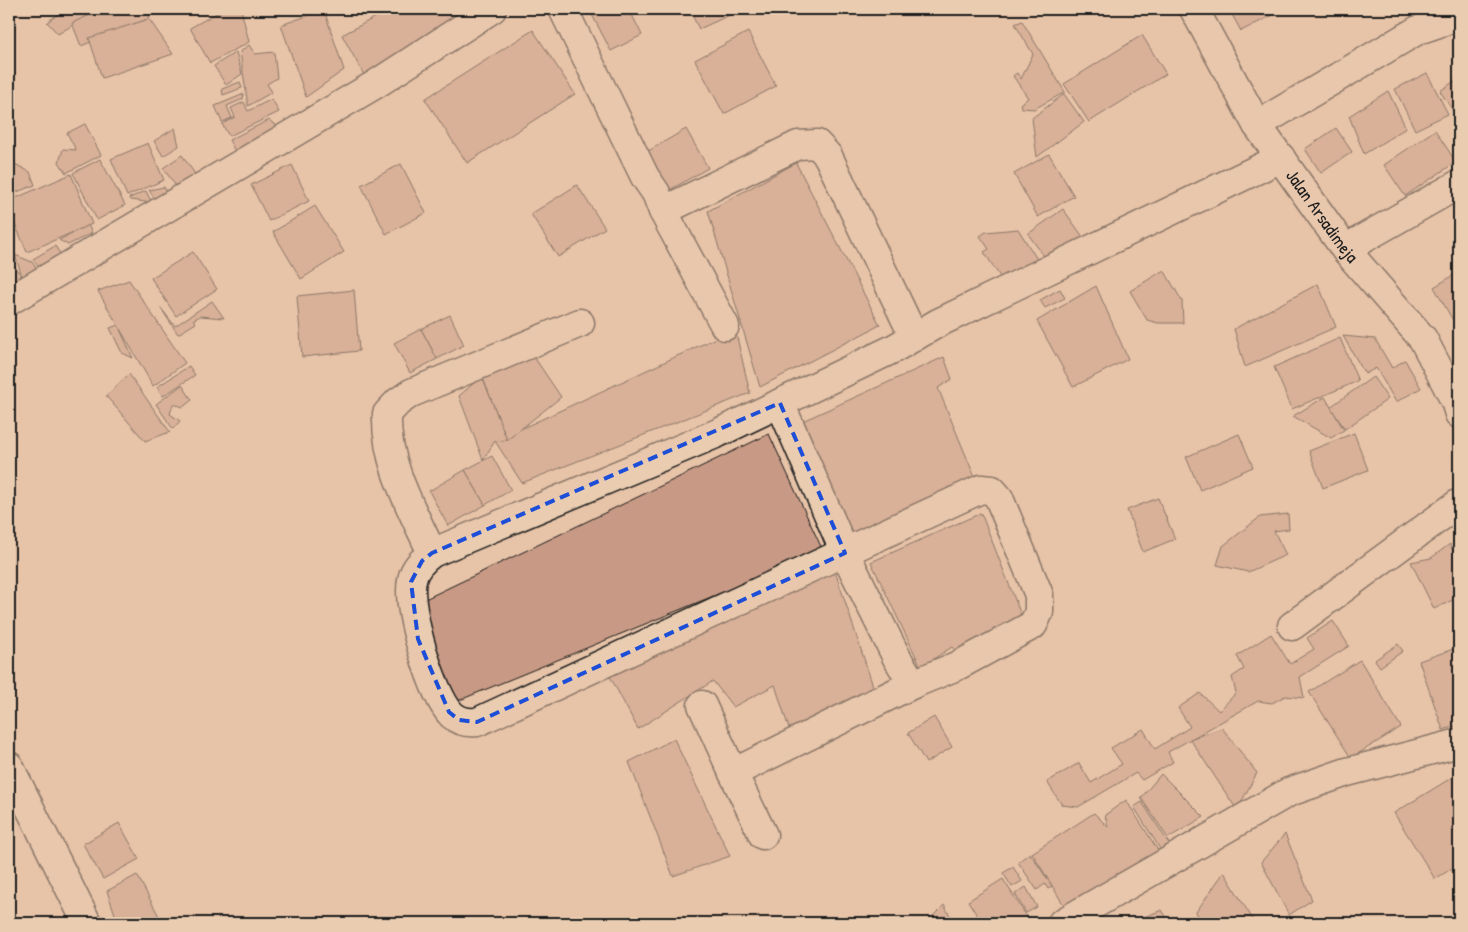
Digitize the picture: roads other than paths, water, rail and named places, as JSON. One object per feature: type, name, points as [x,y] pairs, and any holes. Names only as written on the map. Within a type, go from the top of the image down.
[{"type":"street","points":[[9,301],[376,84],[492,9]]},
{"type":"street","points":[[563,9],[663,211],[726,326]]},
{"type":"street","name":"Jalan Arsadimeja","points":[[1194,9],[1258,125],[1345,249],[1423,339],[1459,414]]},
{"type":"street","points":[[1258,125],[1418,30],[1459,16]]},
{"type":"street","points":[[663,211],[798,145],[816,144],[828,156],[914,337]]},
{"type":"street","points":[[734,773],[913,684],[960,665],[1033,625],[1039,612],[1038,595],[999,498],[992,490],[981,489],[477,722],[470,723],[459,720],[450,712],[431,677],[418,639],[411,582],[414,571],[432,552],[718,433],[914,337],[938,323],[1281,158]]},
{"type":"street","points":[[1345,249],[1459,184]]},
{"type":"street","points":[[432,552],[395,471],[388,445],[387,414],[398,402],[411,393],[580,322]]},
{"type":"street","points":[[780,403],[845,553],[897,658],[913,684]]},
{"type":"street","points":[[1292,626],[1459,503]]},
{"type":"street","points":[[702,705],[763,834]]},
{"type":"street","points":[[1062,923],[1289,792],[1348,772],[1459,743]]},
{"type":"street","points":[[9,766],[87,923]]}]
